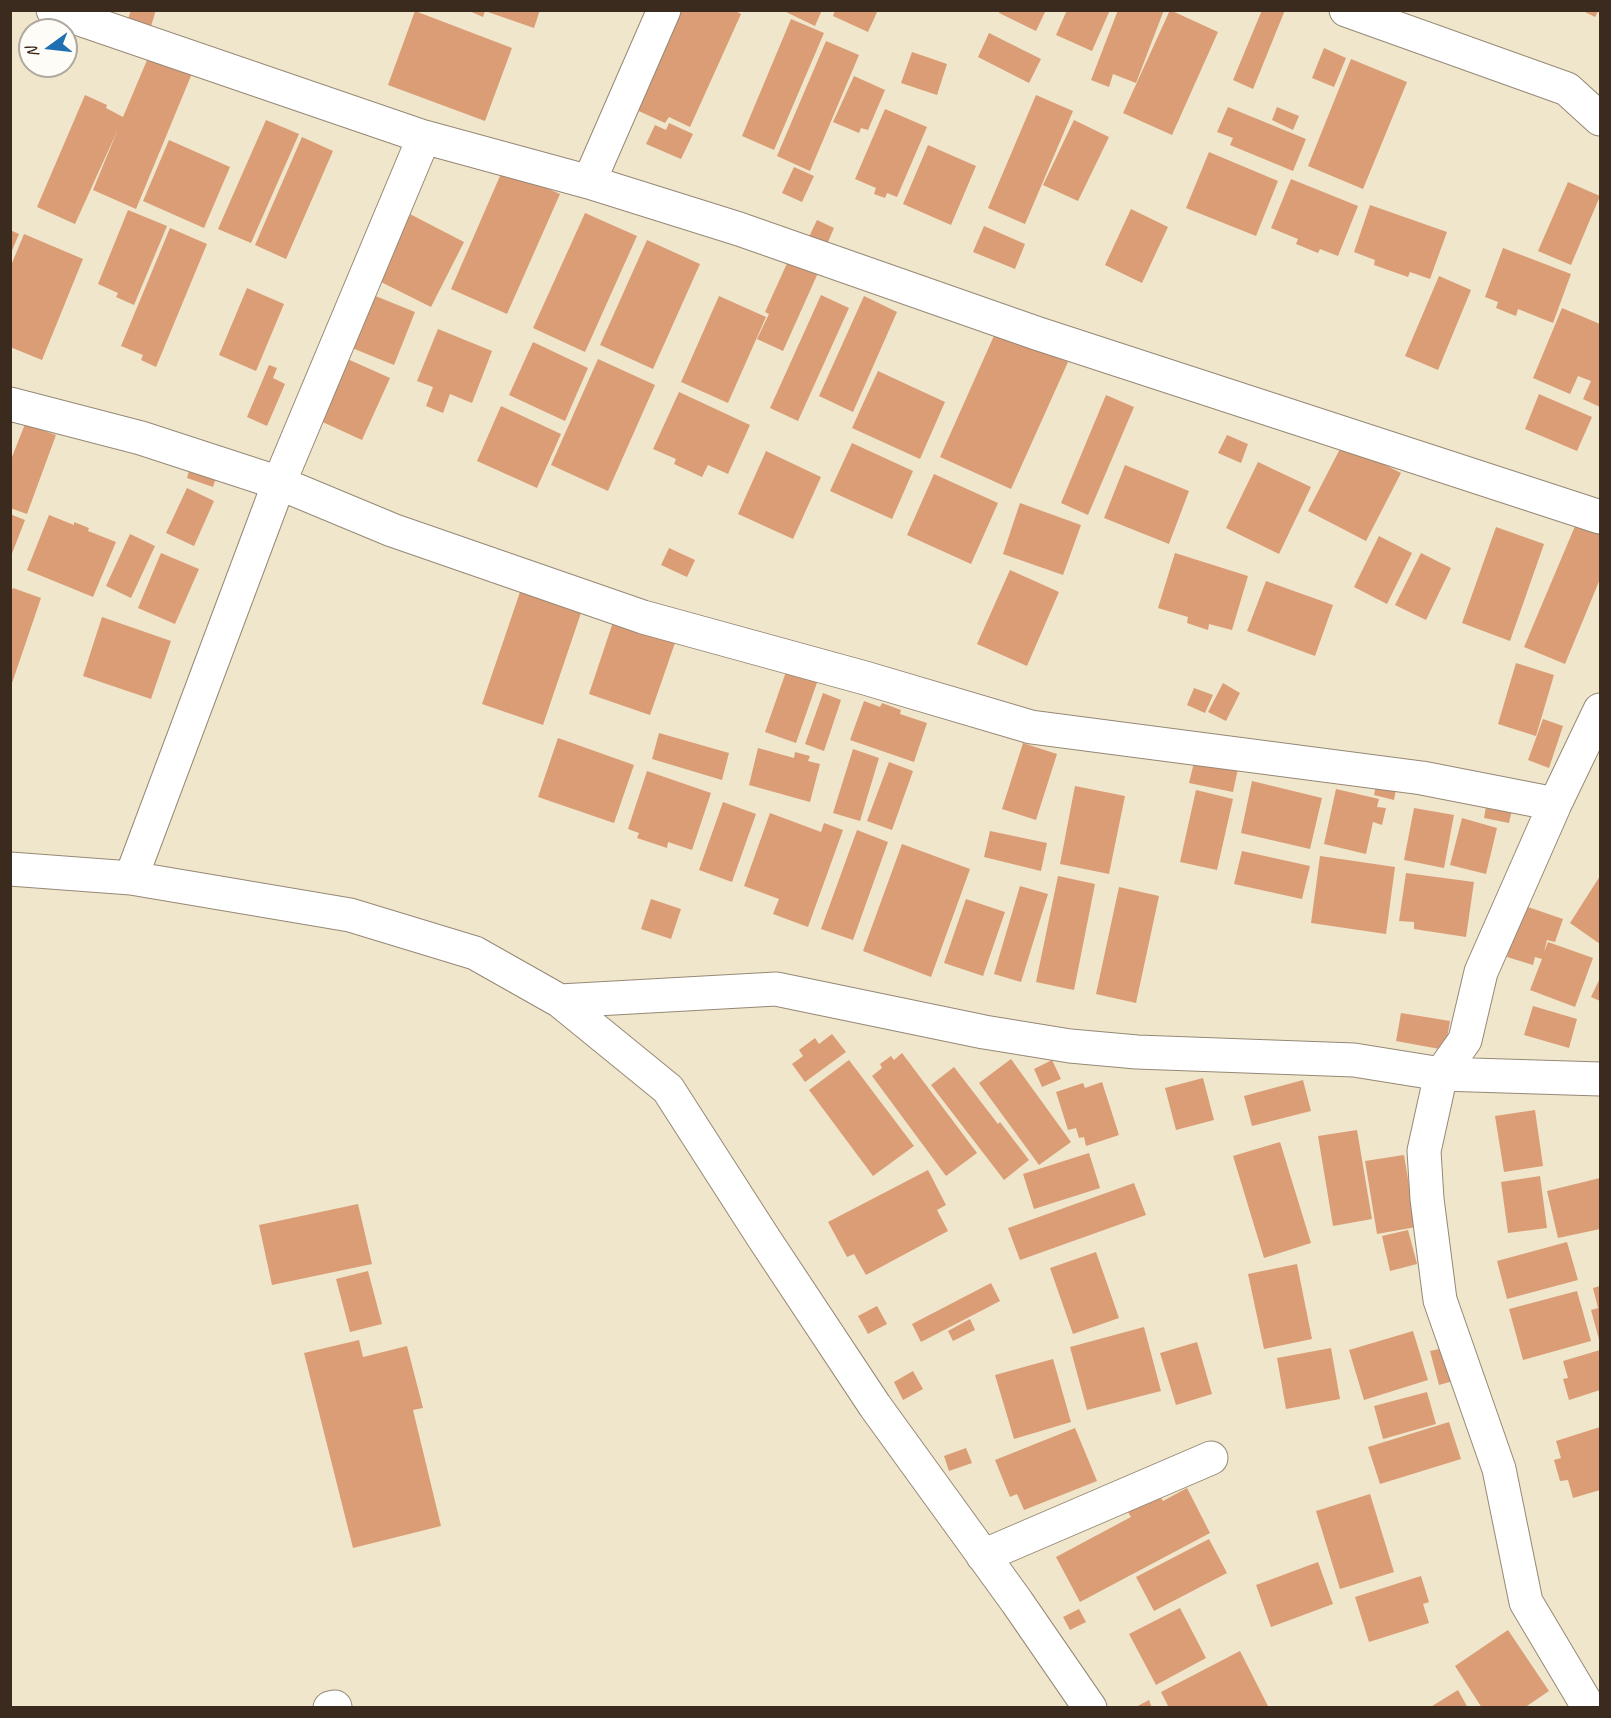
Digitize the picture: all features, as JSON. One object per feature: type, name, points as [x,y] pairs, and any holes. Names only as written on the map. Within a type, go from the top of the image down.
[{"type":"street","points":[[53,10],[424,137],[589,182],[739,229],[1047,336],[1600,517]]},
{"type":"street","points":[[589,182],[664,10]]},
{"type":"street","points":[[1346,10],[1567,89],[1600,118]]},
{"type":"street","points":[[131,878],[279,483],[424,137]]},
{"type":"street","points":[[10,404],[141,438],[279,483],[392,530],[643,617],[865,678],[1031,727],[1422,778],[1555,804]]},
{"type":"street","points":[[1589,1707],[1526,1602],[1499,1469],[1440,1300],[1427,1199],[1425,1151],[1441,1074],[1465,1040],[1481,972],[1555,804],[1600,710]]},
{"type":"street","points":[[10,869],[131,878],[350,915],[475,952],[560,1001],[668,1089],[875,1406],[1090,1707]]},
{"type":"street","points":[[560,1001],[776,988],[984,1032],[1070,1046],[1137,1052],[1354,1060],[1441,1074],[1600,1078]]},
{"type":"street","points":[[983,1556],[1211,1458]]},
{"type":"street","points":[[330,1707],[335,1707]]},
{"type":"building","points":[[131,10],[156,10],[151,26],[128,19]]},
{"type":"building","points":[[467,10],[540,10],[534,28],[485,11],[483,17]]},
{"type":"building","points":[[673,10],[734,10],[741,14],[690,127],[669,117],[665,123],[630,107]]},
{"type":"building","points":[[782,10],[822,10],[815,26]]},
{"type":"building","points":[[835,10],[878,10],[868,32],[833,16]]},
{"type":"building","points":[[1000,10],[1046,10],[1036,31],[999,13]]},
{"type":"building","points":[[1067,10],[1110,10],[1092,51],[1056,35]]},
{"type":"building","points":[[1118,10],[1164,10],[1136,83],[1113,74],[1109,87],[1091,80]]},
{"type":"building","points":[[1170,10],[1218,32],[1172,135],[1123,113]]},
{"type":"building","points":[[1262,10],[1285,10],[1253,89],[1233,80]]},
{"type":"building","points":[[1581,10],[1599,10],[1595,17]]},
{"type":"building","points":[[415,11],[512,48],[485,121],[388,85]]},
{"type":"building","points":[[791,19],[824,33],[774,150],[742,136]]},
{"type":"building","points":[[989,33],[1041,59],[1029,83],[978,57]]},
{"type":"building","points":[[826,41],[859,55],[810,171],[777,156]]},
{"type":"building","points":[[1324,48],[1346,58],[1334,87],[1312,78]]},
{"type":"building","points":[[912,52],[947,64],[937,95],[901,83]]},
{"type":"building","points":[[150,53],[193,71],[136,209],[93,190],[118,129],[75,224],[37,207],[85,95],[107,105],[106,108],[123,117]]},
{"type":"building","points":[[1351,59],[1407,82],[1363,189],[1308,166]]},
{"type":"building","points":[[854,76],[885,90],[868,130],[861,128],[859,133],[833,122]]},
{"type":"building","points":[[1036,95],[1073,111],[1025,224],[988,208]]},
{"type":"building","points":[[1228,107],[1306,139],[1293,171],[1230,145],[1233,138],[1217,132]]},
{"type":"building","points":[[1277,107],[1299,116],[1293,130],[1272,120]]},
{"type":"building","points":[[885,109],[927,127],[897,197],[887,193],[885,198],[874,194],[876,188],[855,179]]},
{"type":"building","points":[[266,120],[299,134],[251,243],[218,229]]},
{"type":"building","points":[[1074,120],[1109,137],[1078,201],[1043,185]]},
{"type":"building","points":[[669,123],[693,134],[681,159],[646,144],[655,125],[666,130]]},
{"type":"building","points":[[302,137],[333,151],[286,259],[255,245]]},
{"type":"building","points":[[169,140],[230,167],[204,228],[143,201]]},
{"type":"building","points":[[928,145],[976,166],[951,225],[903,204]]},
{"type":"building","points":[[1209,152],[1278,181],[1256,236],[1186,208]]},
{"type":"building","points":[[794,167],[814,176],[802,202],[782,193]]},
{"type":"building","points":[[503,169],[560,194],[507,314],[451,289]]},
{"type":"building","points":[[1291,179],[1358,206],[1338,256],[1320,249],[1318,253],[1296,244],[1298,239],[1271,228]]},
{"type":"building","points":[[1568,182],[1600,196],[1571,265],[1538,251]]},
{"type":"building","points":[[1370,205],[1447,232],[1430,279],[1410,272],[1408,277],[1374,265],[1375,260],[1354,252]]},
{"type":"building","points":[[1131,209],[1168,227],[1142,283],[1105,265]]},
{"type":"building","points":[[128,210],[167,226],[134,305],[116,297],[118,293],[98,284]]},
{"type":"building","points":[[406,212],[464,242],[431,307],[373,278]]},
{"type":"building","points":[[585,213],[637,236],[585,352],[533,328]]},
{"type":"building","points":[[817,220],[834,228],[825,249],[807,241]]},
{"type":"building","points":[[984,226],[1025,244],[1015,269],[973,252]]},
{"type":"building","points":[[170,228],[207,244],[156,367],[141,360],[143,355],[121,346]]},
{"type":"building","points":[[10,230],[19,234],[11,253],[10,253]]},
{"type":"building","points":[[24,234],[83,259],[42,360],[10,347],[10,268]]},
{"type":"building","points":[[647,240],[700,264],[653,369],[600,345]]},
{"type":"building","points":[[1503,248],[1571,274],[1553,323],[1518,309],[1516,316],[1496,308],[1498,302],[1485,297]]},
{"type":"building","points":[[793,250],[822,264],[783,351],[757,339],[769,314],[765,312]]},
{"type":"building","points":[[1439,276],[1471,290],[1438,370],[1405,356]]},
{"type":"building","points":[[247,288],[284,304],[256,371],[219,355]]},
{"type":"building","points":[[373,295],[415,312],[394,365],[352,348]]},
{"type":"building","points":[[821,295],[849,308],[798,421],[770,408]]},
{"type":"building","points":[[719,296],[766,317],[728,403],[681,382]]},
{"type":"building","points":[[864,296],[897,312],[853,412],[819,396]]},
{"type":"building","points":[[1562,308],[1600,324],[1600,407],[1583,399],[1591,381],[1578,376],[1570,394],[1533,378]]},
{"type":"building","points":[[438,329],[492,351],[472,403],[450,394],[443,413],[426,406],[433,387],[417,381]]},
{"type":"building","points":[[997,329],[1068,362],[1011,489],[940,457]]},
{"type":"building","points":[[533,342],[588,368],[565,421],[509,395]]},
{"type":"building","points":[[343,357],[390,378],[362,440],[316,419]]},
{"type":"building","points":[[598,359],[655,385],[608,491],[551,465]]},
{"type":"building","points":[[269,365],[277,368],[273,378],[285,384],[267,426],[247,417]]},
{"type":"building","points":[[878,371],[945,402],[920,459],[852,428]]},
{"type":"building","points":[[679,392],[750,425],[728,474],[708,465],[702,477],[674,464],[676,459],[653,449]]},
{"type":"building","points":[[1539,394],[1592,417],[1577,451],[1525,429]]},
{"type":"building","points":[[1106,395],[1134,407],[1088,515],[1061,503]]},
{"type":"building","points":[[501,406],[561,434],[537,488],[477,461]]},
{"type":"building","points":[[25,424],[56,435],[27,514],[10,508],[10,462]]},
{"type":"building","points":[[1227,435],[1248,444],[1241,463],[1218,453]]},
{"type":"building","points":[[852,443],[913,471],[892,519],[830,491]]},
{"type":"building","points":[[1343,443],[1401,473],[1366,541],[1308,511]]},
{"type":"building","points":[[766,451],[821,477],[793,539],[738,514]]},
{"type":"building","points":[[192,459],[219,468],[213,487],[187,478]]},
{"type":"building","points":[[1258,462],[1311,487],[1279,554],[1226,528]]},
{"type":"building","points":[[1125,465],[1189,491],[1169,544],[1104,518]]},
{"type":"building","points":[[934,474],[998,503],[971,564],[907,535]]},
{"type":"building","points":[[187,488],[214,501],[194,546],[166,533]]},
{"type":"building","points":[[1020,503],[1081,525],[1063,575],[1003,554]]},
{"type":"building","points":[[10,514],[25,520],[11,556],[10,556]]},
{"type":"building","points":[[49,515],[89,528],[88,531],[116,542],[93,597],[27,570]]},
{"type":"building","points":[[1578,519],[1600,529],[1600,579],[1565,664],[1524,647]]},
{"type":"building","points":[[1496,527],[1544,544],[1510,641],[1462,623]]},
{"type":"building","points":[[130,534],[155,546],[131,598],[106,586]]},
{"type":"building","points":[[1379,536],[1412,553],[1387,604],[1354,587]]},
{"type":"building","points":[[669,548],[695,560],[687,577],[661,565]]},
{"type":"building","points":[[161,553],[199,569],[175,624],[138,608]]},
{"type":"building","points":[[1175,553],[1248,576],[1232,630],[1209,624],[1208,630],[1187,623],[1188,617],[1158,608]]},
{"type":"building","points":[[1421,553],[1451,568],[1426,620],[1395,605]]},
{"type":"building","points":[[1010,570],[1059,592],[1027,666],[977,644]]},
{"type":"building","points":[[1266,581],[1333,605],[1315,656],[1247,631]]},
{"type":"building","points":[[522,586],[583,607],[543,725],[482,704]]},
{"type":"building","points":[[13,588],[41,598],[11,686],[10,595]]},
{"type":"building","points":[[102,617],[171,641],[151,699],[83,676]]},
{"type":"building","points":[[614,619],[676,640],[650,715],[589,694]]},
{"type":"building","points":[[789,663],[820,674],[796,743],[765,732]]},
{"type":"building","points":[[1516,663],[1554,675],[1536,736],[1498,724]]},
{"type":"building","points":[[1223,683],[1240,693],[1226,721],[1208,712]]},
{"type":"building","points":[[1194,688],[1213,695],[1205,713],[1187,705]]},
{"type":"building","points":[[823,693],[841,700],[824,751],[805,744]]},
{"type":"building","points":[[864,701],[880,707],[882,703],[901,710],[900,714],[927,723],[914,762],[850,740]]},
{"type":"building","points":[[1543,719],[1563,726],[1549,768],[1528,760]]},
{"type":"building","points":[[659,733],[729,753],[722,780],[652,759]]},
{"type":"building","points":[[558,738],[634,765],[614,823],[538,797]]},
{"type":"building","points":[[1023,743],[1057,754],[1036,820],[1002,809]]},
{"type":"building","points":[[758,748],[794,758],[795,752],[810,756],[808,761],[820,764],[810,802],[749,785]]},
{"type":"building","points":[[853,749],[879,758],[860,821],[833,813]]},
{"type":"building","points":[[1196,754],[1239,764],[1233,792],[1189,783]]},
{"type":"building","points":[[889,762],[913,771],[892,830],[867,821]]},
{"type":"building","points":[[647,771],[711,793],[692,850],[668,842],[667,848],[637,838],[639,833],[628,829]]},
{"type":"building","points":[[1377,780],[1397,784],[1394,800],[1374,795]]},
{"type":"building","points":[[1252,781],[1322,798],[1310,849],[1241,833]]},
{"type":"building","points":[[1075,786],[1125,796],[1109,874],[1060,864]]},
{"type":"building","points":[[1336,789],[1379,799],[1377,807],[1386,808],[1382,825],[1373,822],[1366,854],[1324,844]]},
{"type":"building","points":[[1196,790],[1233,799],[1217,870],[1180,862]]},
{"type":"building","points":[[1487,801],[1513,806],[1509,823],[1484,818]]},
{"type":"building","points":[[723,802],[756,814],[732,882],[699,870]]},
{"type":"building","points":[[1414,808],[1454,815],[1444,868],[1404,860]]},
{"type":"building","points":[[770,813],[821,832],[824,823],[843,830],[808,927],[773,914],[779,899],[744,886]]},
{"type":"building","points":[[1462,818],[1497,828],[1486,874],[1450,865]]},
{"type":"building","points":[[857,830],[888,842],[853,940],[821,929]]},
{"type":"building","points":[[990,831],[1047,843],[1041,871],[984,857]]},
{"type":"building","points":[[902,844],[970,869],[931,977],[863,951]]},
{"type":"building","points":[[1242,851],[1310,866],[1302,899],[1234,884]]},
{"type":"building","points":[[1320,856],[1395,867],[1386,934],[1311,923]]},
{"type":"building","points":[[1406,873],[1474,882],[1466,937],[1414,929],[1414,922],[1399,921]]},
{"type":"building","points":[[1058,876],[1095,884],[1074,990],[1036,982]]},
{"type":"building","points":[[1600,876],[1600,944],[1570,923]]},
{"type":"building","points":[[1020,886],[1048,894],[1021,982],[994,974]]},
{"type":"building","points":[[1119,887],[1159,896],[1136,1003],[1096,994]]},
{"type":"building","points":[[651,899],[681,909],[671,939],[641,929]]},
{"type":"building","points":[[966,899],[1005,912],[983,976],[944,963]]},
{"type":"building","points":[[1522,905],[1563,919],[1555,942],[1547,940],[1544,952],[1548,942],[1593,958],[1575,1007],[1530,990],[1542,959],[1535,957],[1533,965],[1507,957]]},
{"type":"building","points":[[1600,978],[1600,1001],[1591,997]]},
{"type":"building","points":[[1533,1006],[1577,1019],[1569,1048],[1524,1035]]},
{"type":"building","points":[[1401,1013],[1450,1021],[1445,1050],[1396,1041]]},
{"type":"building","points":[[832,1034],[846,1052],[805,1082],[792,1064],[803,1056],[799,1050],[815,1038],[819,1044]]},
{"type":"building","points":[[902,1053],[977,1153],[946,1176],[872,1076],[882,1068],[880,1064],[891,1056],[894,1060]]},
{"type":"building","points":[[1011,1059],[1071,1142],[1039,1165],[979,1083]]},
{"type":"building","points":[[849,1060],[914,1146],[873,1176],[809,1090]]},
{"type":"building","points":[[1052,1060],[1061,1079],[1042,1087],[1034,1069]]},
{"type":"building","points":[[954,1067],[1029,1160],[1004,1180],[931,1085]]},
{"type":"building","points":[[1203,1078],[1214,1120],[1176,1130],[1165,1088]]},
{"type":"building","points":[[1303,1080],[1311,1111],[1252,1126],[1244,1096]]},
{"type":"building","points":[[1102,1082],[1119,1135],[1086,1146],[1084,1137],[1079,1138],[1076,1128],[1068,1130],[1056,1092],[1083,1083],[1085,1088]]},
{"type":"building","points":[[1535,1110],[1543,1166],[1504,1172],[1495,1116]]},
{"type":"building","points":[[1357,1130],[1372,1219],[1333,1226],[1318,1136]]},
{"type":"building","points":[[1280,1142],[1311,1243],[1264,1258],[1233,1156]]},
{"type":"building","points":[[1089,1153],[1100,1188],[1034,1209],[1023,1174]]},
{"type":"building","points":[[1404,1155],[1416,1227],[1377,1234],[1365,1161]]},
{"type":"building","points":[[928,1170],[946,1205],[937,1210],[948,1231],[866,1275],[854,1254],[847,1257],[828,1222]]},
{"type":"building","points":[[1540,1176],[1547,1228],[1508,1233],[1501,1182]]},
{"type":"building","points":[[1600,1178],[1600,1229],[1558,1238],[1547,1191]]},
{"type":"building","points":[[1134,1183],[1146,1215],[1020,1260],[1008,1228]]},
{"type":"building","points":[[358,1204],[372,1264],[272,1285],[259,1225]]},
{"type":"building","points":[[1408,1230],[1417,1264],[1390,1271],[1382,1236]]},
{"type":"building","points":[[1567,1242],[1578,1280],[1507,1299],[1497,1261]]},
{"type":"building","points":[[1096,1252],[1119,1318],[1073,1334],[1050,1268]]},
{"type":"building","points":[[1297,1264],[1312,1339],[1264,1349],[1248,1274]]},
{"type":"building","points":[[368,1271],[382,1324],[350,1332],[336,1279]]},
{"type":"building","points":[[991,1283],[1000,1301],[921,1342],[912,1324]]},
{"type":"building","points":[[1600,1286],[1600,1343],[1591,1310],[1598,1308],[1593,1288]]},
{"type":"building","points":[[1577,1291],[1591,1341],[1523,1360],[1509,1309]]},
{"type":"building","points":[[877,1306],[887,1324],[868,1334],[858,1316]]},
{"type":"building","points":[[970,1319],[975,1330],[953,1341],[948,1331]]},
{"type":"building","points":[[1144,1327],[1161,1391],[1087,1410],[1070,1347]]},
{"type":"building","points":[[1413,1331],[1428,1380],[1364,1400],[1349,1350]]},
{"type":"building","points":[[359,1340],[363,1357],[407,1346],[423,1408],[413,1410],[441,1526],[353,1548],[304,1353]]},
{"type":"building","points":[[1197,1342],[1212,1394],[1176,1405],[1160,1353]]},
{"type":"building","points":[[1331,1348],[1340,1399],[1286,1409],[1277,1358]]},
{"type":"building","points":[[1444,1348],[1453,1381],[1439,1385],[1430,1351]]},
{"type":"building","points":[[1600,1350],[1600,1390],[1569,1400],[1563,1379],[1568,1378],[1563,1361]]},
{"type":"building","points":[[1053,1359],[1071,1422],[1014,1439],[995,1375]]},
{"type":"building","points":[[913,1371],[923,1389],[903,1400],[894,1382]]},
{"type":"building","points":[[1427,1392],[1436,1424],[1383,1439],[1374,1406]]},
{"type":"building","points":[[1449,1422],[1461,1459],[1380,1484],[1368,1447]]},
{"type":"building","points":[[1600,1427],[1600,1490],[1573,1498],[1568,1480],[1560,1481],[1554,1460],[1561,1458],[1556,1441]]},
{"type":"building","points":[[1075,1428],[1097,1481],[1024,1510],[1017,1494],[1010,1497],[995,1460]]},
{"type":"building","points":[[966,1448],[972,1463],[949,1471],[944,1456]]},
{"type":"building","points":[[1187,1488],[1210,1533],[1080,1602],[1056,1557],[1131,1517],[1128,1512],[1160,1496],[1163,1501]]},
{"type":"building","points":[[1370,1494],[1394,1572],[1340,1589],[1316,1511]]},
{"type":"building","points":[[1209,1539],[1227,1573],[1154,1611],[1136,1577]]},
{"type":"building","points":[[1318,1562],[1333,1604],[1271,1627],[1256,1585]]},
{"type":"building","points":[[1421,1576],[1429,1602],[1423,1604],[1429,1623],[1369,1642],[1355,1597]]},
{"type":"building","points":[[1180,1608],[1206,1658],[1156,1685],[1129,1634]]},
{"type":"building","points":[[1079,1609],[1086,1622],[1070,1630],[1063,1617]]},
{"type":"building","points":[[1508,1630],[1549,1691],[1524,1708],[1482,1708],[1455,1666]]},
{"type":"building","points":[[1240,1651],[1269,1708],[1169,1708],[1161,1692]]},
{"type":"building","points":[[1458,1690],[1468,1708],[1429,1708]]},
{"type":"building","points":[[1149,1700],[1152,1708],[1134,1708]]}]
